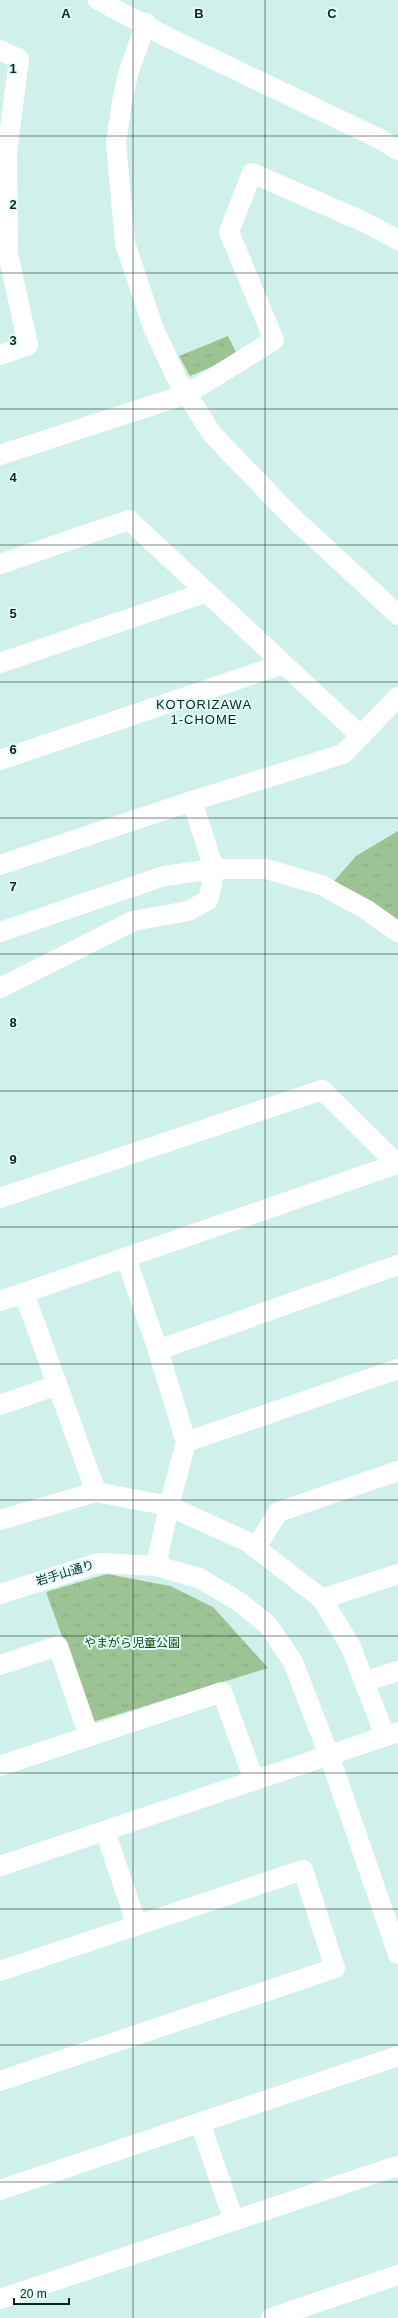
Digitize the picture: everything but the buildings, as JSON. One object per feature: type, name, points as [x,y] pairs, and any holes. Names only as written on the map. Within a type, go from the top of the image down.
[{"type":"street","points":[[98,0],[146,23],[167,37],[382,140],[398,150]]},
{"type":"street","points":[[146,23],[128,74],[116,143],[124,235],[153,327],[176,378],[218,440],[290,515],[398,615]]},
{"type":"street","points":[[0,50],[19,59],[3,153],[8,254],[28,346],[0,355]]},
{"type":"street","points":[[0,455],[188,394],[274,340],[229,232],[252,173],[364,222],[398,240]]},
{"type":"street","points":[[0,564],[129,520],[360,736]]},
{"type":"street","points":[[0,663],[207,592]]},
{"type":"street","points":[[0,760],[283,664]]},
{"type":"street","points":[[1,861],[343,754],[398,697]]},
{"type":"street","points":[[0,988],[133,921],[188,911],[208,900],[214,869],[192,801]]},
{"type":"street","points":[[0,932],[164,876],[214,869],[266,869],[321,885],[367,910],[398,932]]},
{"type":"street","points":[[0,1198],[322,1090],[398,1165],[0,1301]]},
{"type":"street","points":[[126,1258],[158,1350],[186,1442],[169,1506],[156,1566]]},
{"type":"street","points":[[158,1350],[398,1265]]},
{"type":"street","points":[[24,1293],[96,1492]]},
{"type":"street","points":[[186,1442],[398,1369]]},
{"type":"street","points":[[0,1405],[57,1385]]},
{"type":"street","points":[[256,1548],[278,1512],[398,1471]]},
{"type":"street","points":[[0,1520],[96,1492],[169,1506],[248,1542],[322,1599],[351,1647],[364,1682],[392,1734],[0,1866]]},
{"type":"street","name":"岩手山通り","points":[[0,1594],[99,1563],[156,1566],[198,1578],[238,1601],[268,1625],[293,1662],[329,1755],[398,1954]]},
{"type":"street","points":[[322,1599],[398,1574]]},
{"type":"street","points":[[0,1665],[58,1646],[89,1736]]},
{"type":"street","points":[[364,1682],[398,1671]]},
{"type":"street","points":[[0,1766],[222,1692],[254,1780]]},
{"type":"street","points":[[105,1831],[137,1925]]},
{"type":"street","points":[[0,1971],[303,1870],[335,1968],[0,2081]]},
{"type":"street","points":[[0,2190],[398,2056]]},
{"type":"street","points":[[200,2123],[234,2221]]},
{"type":"street","points":[[0,2299],[397,2166],[398,2168]]},
{"type":"street","points":[[271,2318],[398,2275]]},
{"type":"green space","points":[[228,336],[238,356],[190,376],[179,356]]},
{"type":"green space","points":[[398,831],[398,923],[334,881],[356,856]]},
{"type":"green space","name":"やまがら児童公園","points":[[107,1574],[170,1586],[213,1607],[268,1668],[93,1722],[46,1592]]},
{"type":"district","name":"KOTORIZAWA 1-CHOME","points":[[204,712]]}]
